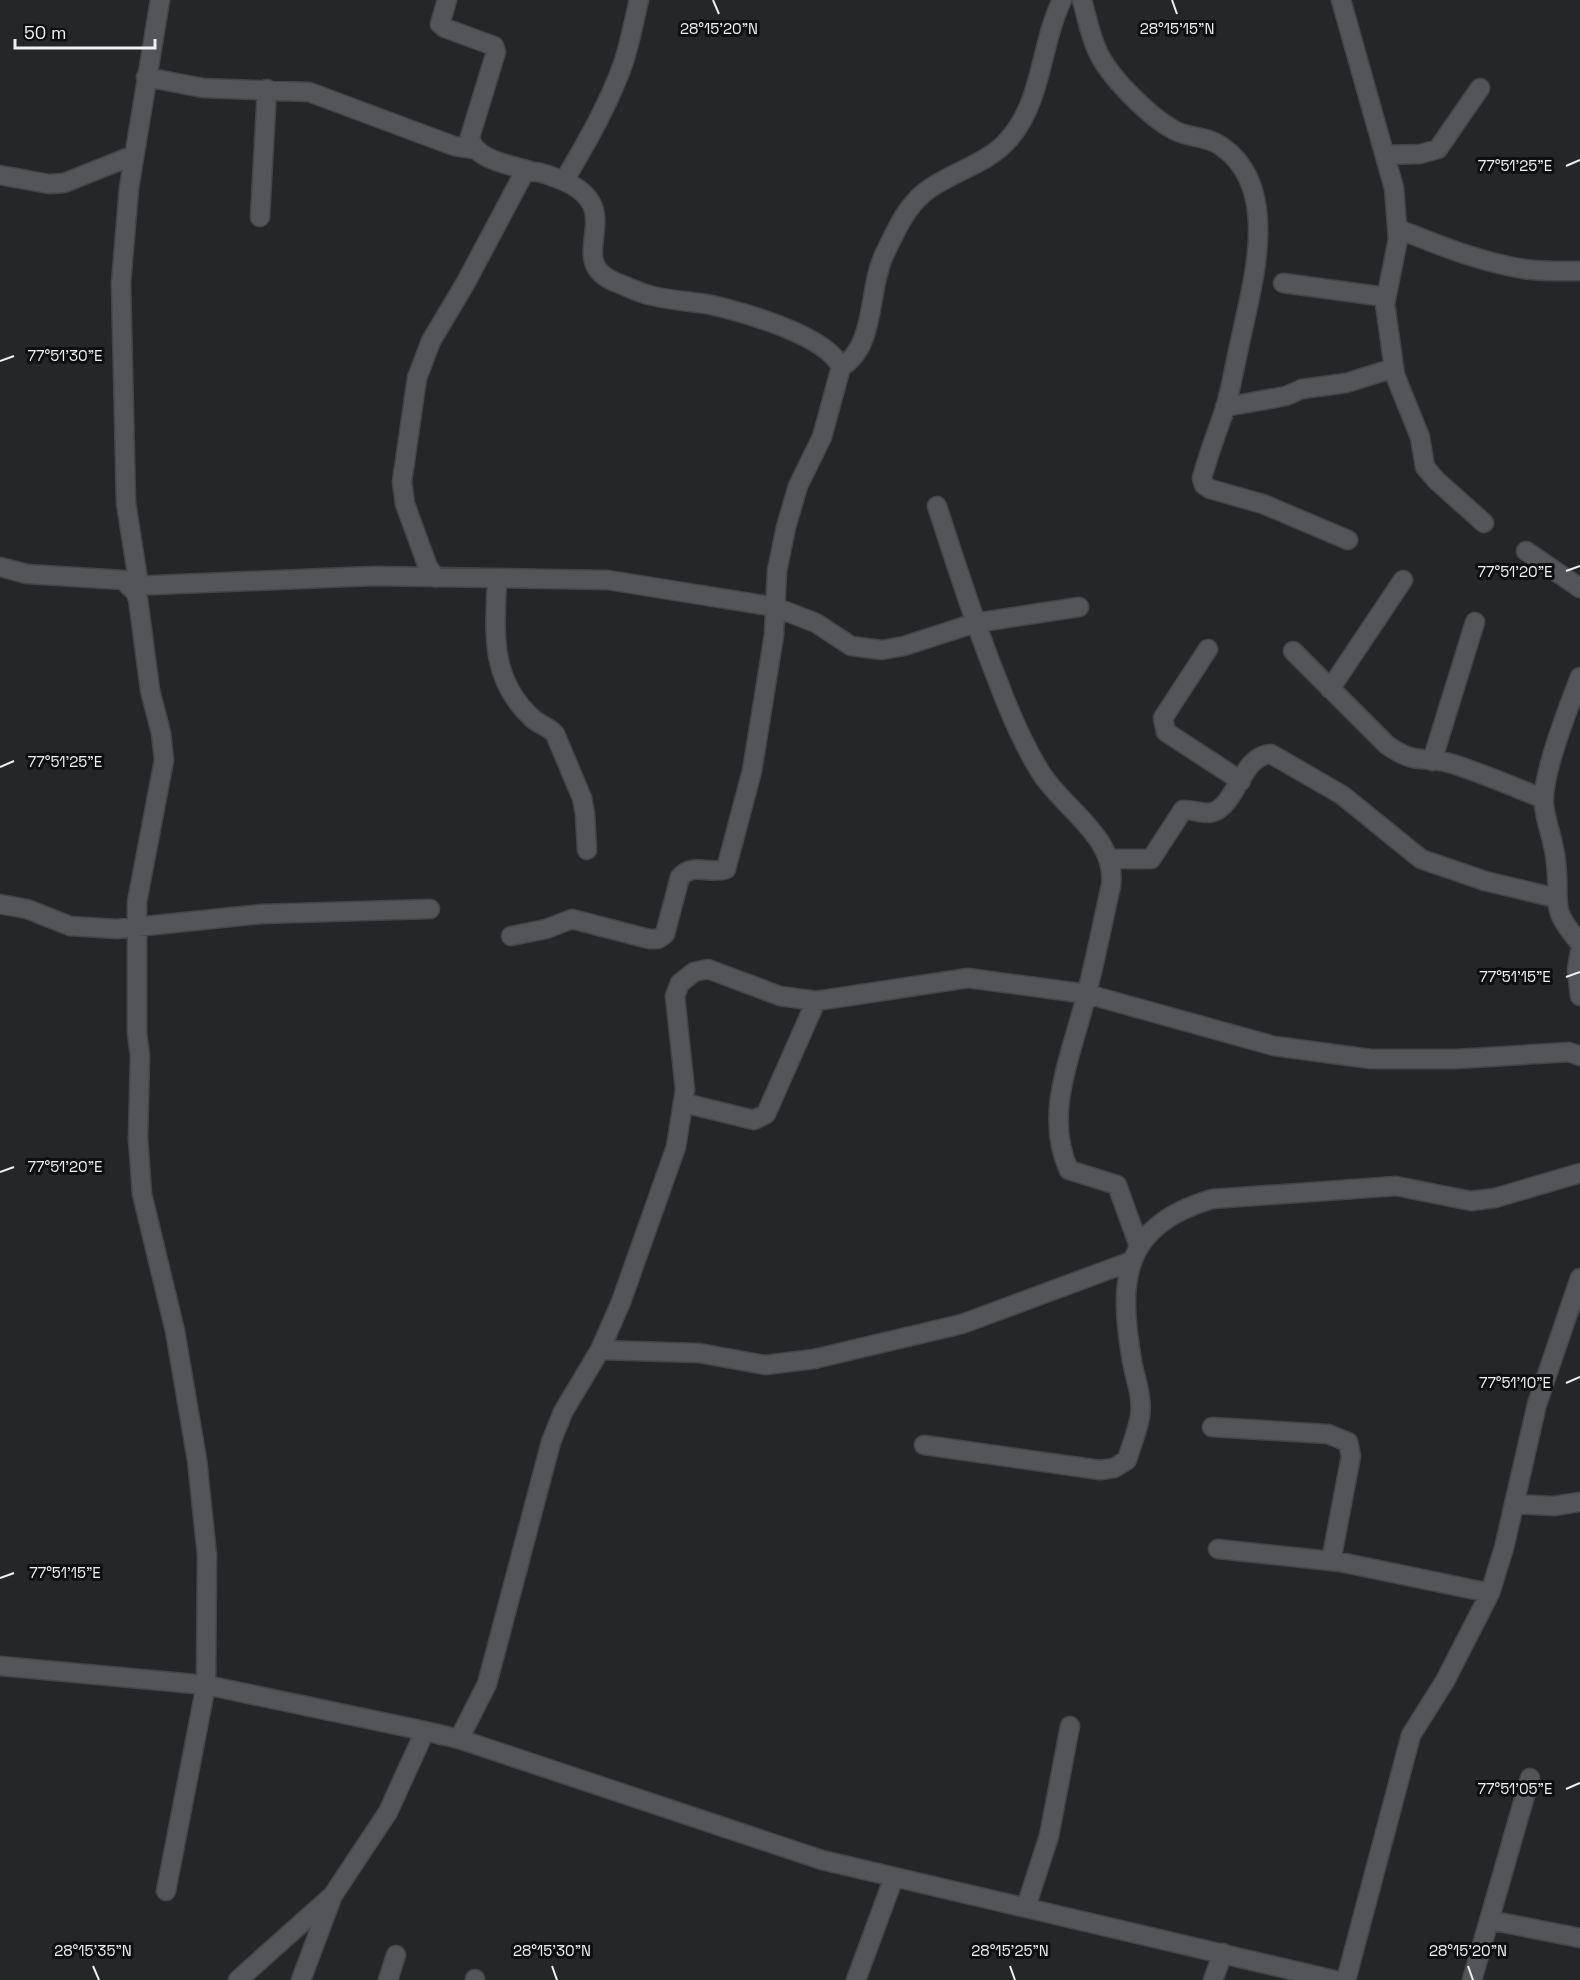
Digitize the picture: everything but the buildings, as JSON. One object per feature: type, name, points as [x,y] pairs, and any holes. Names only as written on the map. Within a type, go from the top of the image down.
[{"type":"street","points":[[160,0],[134,155],[121,283],[126,503],[150,690],[161,733],[164,760],[154,825],[141,875],[137,929],[137,1033],[140,1056],[138,1138],[142,1194],[175,1331],[197,1460],[207,1555],[206,1685],[166,1891]]},
{"type":"street","points":[[447,0],[439,18],[440,24],[445,28],[494,46],[496,52],[470,137],[474,149],[478,153],[530,171]]},
{"type":"street","points":[[564,181],[602,116],[624,62],[639,0]]},
{"type":"street","points":[[841,367],[858,354],[871,316],[873,288],[878,268],[913,203],[931,187],[979,162],[1007,142],[1026,116],[1062,0]]},
{"type":"street","points":[[1082,0],[1095,44],[1105,65],[1135,98],[1164,124],[1176,131],[1220,145],[1233,156],[1244,169],[1252,194],[1258,226],[1257,264],[1225,407],[1204,470],[1204,485],[1210,489],[1263,504],[1348,540]]},
{"type":"street","points":[[1341,0],[1394,188],[1398,229],[1386,297],[1385,319],[1401,394],[1420,436],[1425,467],[1436,480],[1484,523]]},
{"type":"street","points":[[146,77],[202,88],[309,92],[454,146],[474,149]]},
{"type":"street","points":[[1385,155],[1420,154],[1438,149],[1480,88]]},
{"type":"street","points":[[260,217],[267,89]]},
{"type":"street","points":[[0,175],[49,184],[64,183],[134,155]]},
{"type":"street","points":[[436,578],[428,567],[405,504],[402,482],[417,378],[431,340],[465,284],[524,173],[538,171],[574,185],[594,207],[596,221],[592,261],[596,270],[607,279],[646,295],[710,305],[769,322],[827,349],[836,357],[841,367],[822,437],[798,486],[786,526],[777,571],[774,635],[753,771],[726,869],[720,871],[691,869],[684,872],[680,877],[665,934],[658,939],[649,939],[572,919],[546,929],[511,936]]},
{"type":"street","points":[[1398,229],[1470,257],[1504,265],[1526,269],[1580,271]]},
{"type":"street","points":[[1283,283],[1386,297]]},
{"type":"street","points":[[1225,407],[1286,396],[1302,388],[1346,383],[1394,368]]},
{"type":"street","points":[[937,506],[975,623],[1027,750],[1043,776],[1100,842],[1113,870],[1087,994],[1061,1091],[1057,1127],[1069,1170],[1117,1185],[1124,1196],[1136,1253]]},
{"type":"street","points":[[1526,551],[1580,588]]},
{"type":"street","points":[[0,567],[27,574],[123,580],[135,586],[373,576],[608,580],[775,607],[816,622],[851,646],[882,650],[904,646],[975,623],[1079,607]]},
{"type":"street","points":[[497,579],[496,651],[502,677],[533,719],[549,727],[555,734],[582,798],[587,850]]},
{"type":"street","points":[[1330,689],[1403,580]]},
{"type":"street","points":[[1432,761],[1475,622]]},
{"type":"street","points":[[1208,648],[1162,718],[1162,726],[1166,732],[1241,781]]},
{"type":"street","points":[[1293,651],[1401,755],[1412,759],[1452,764],[1544,799]]},
{"type":"street","points":[[1580,677],[1564,720],[1544,799],[1556,860],[1556,898],[1560,919],[1580,943]]},
{"type":"street","points":[[1109,859],[1151,859],[1183,810],[1215,812],[1223,806],[1257,758],[1264,754],[1278,756],[1342,795],[1421,859],[1485,881],[1556,898]]},
{"type":"street","points":[[0,904],[27,909],[70,926],[137,929],[261,914],[430,909]]},
{"type":"street","points":[[1580,952],[1577,969],[1580,996]]},
{"type":"street","points":[[459,1738],[487,1684],[551,1442],[563,1412],[600,1350],[632,1275],[676,1147],[685,1090],[675,996],[680,982],[694,972],[708,969],[780,996],[816,1001],[968,978],[1087,994],[1274,1046],[1371,1059],[1456,1059],[1569,1052],[1580,1056]]},
{"type":"street","points":[[684,1103],[754,1120],[766,1114],[816,1001]]},
{"type":"street","points":[[924,1445],[1100,1470],[1114,1468],[1127,1460],[1140,1416],[1124,1315],[1126,1280],[1136,1253],[1149,1234],[1184,1208],[1212,1199],[1396,1186],[1471,1202],[1495,1198],[1580,1173]]},
{"type":"street","points":[[600,1350],[699,1353],[765,1365],[814,1359],[962,1324],[1136,1253]]},
{"type":"street","points":[[1346,1980],[1411,1735],[1445,1681],[1490,1593],[1514,1504],[1537,1404],[1580,1278]]},
{"type":"street","points":[[1212,1427],[1328,1434],[1347,1442],[1351,1456],[1331,1561]]},
{"type":"street","points":[[1514,1504],[1554,1506],[1580,1502]]},
{"type":"street","points":[[1218,1550],[1331,1561],[1401,1573],[1490,1593]]},
{"type":"street","points":[[0,1666],[206,1685],[459,1738],[822,1860],[1334,1980]]},
{"type":"street","points":[[1026,1907],[1049,1836],[1070,1726]]},
{"type":"street","points":[[301,1980],[333,1895],[388,1812],[425,1731]]},
{"type":"street","points":[[1472,1980],[1530,1778]]},
{"type":"street","points":[[856,1980],[894,1876]]},
{"type":"street","points":[[238,1980],[333,1895]]},
{"type":"street","points":[[1489,1920],[1580,1938]]},
{"type":"street","points":[[1213,1980],[1223,1953]]},
{"type":"street","points":[[388,1980],[396,1955]]}]
